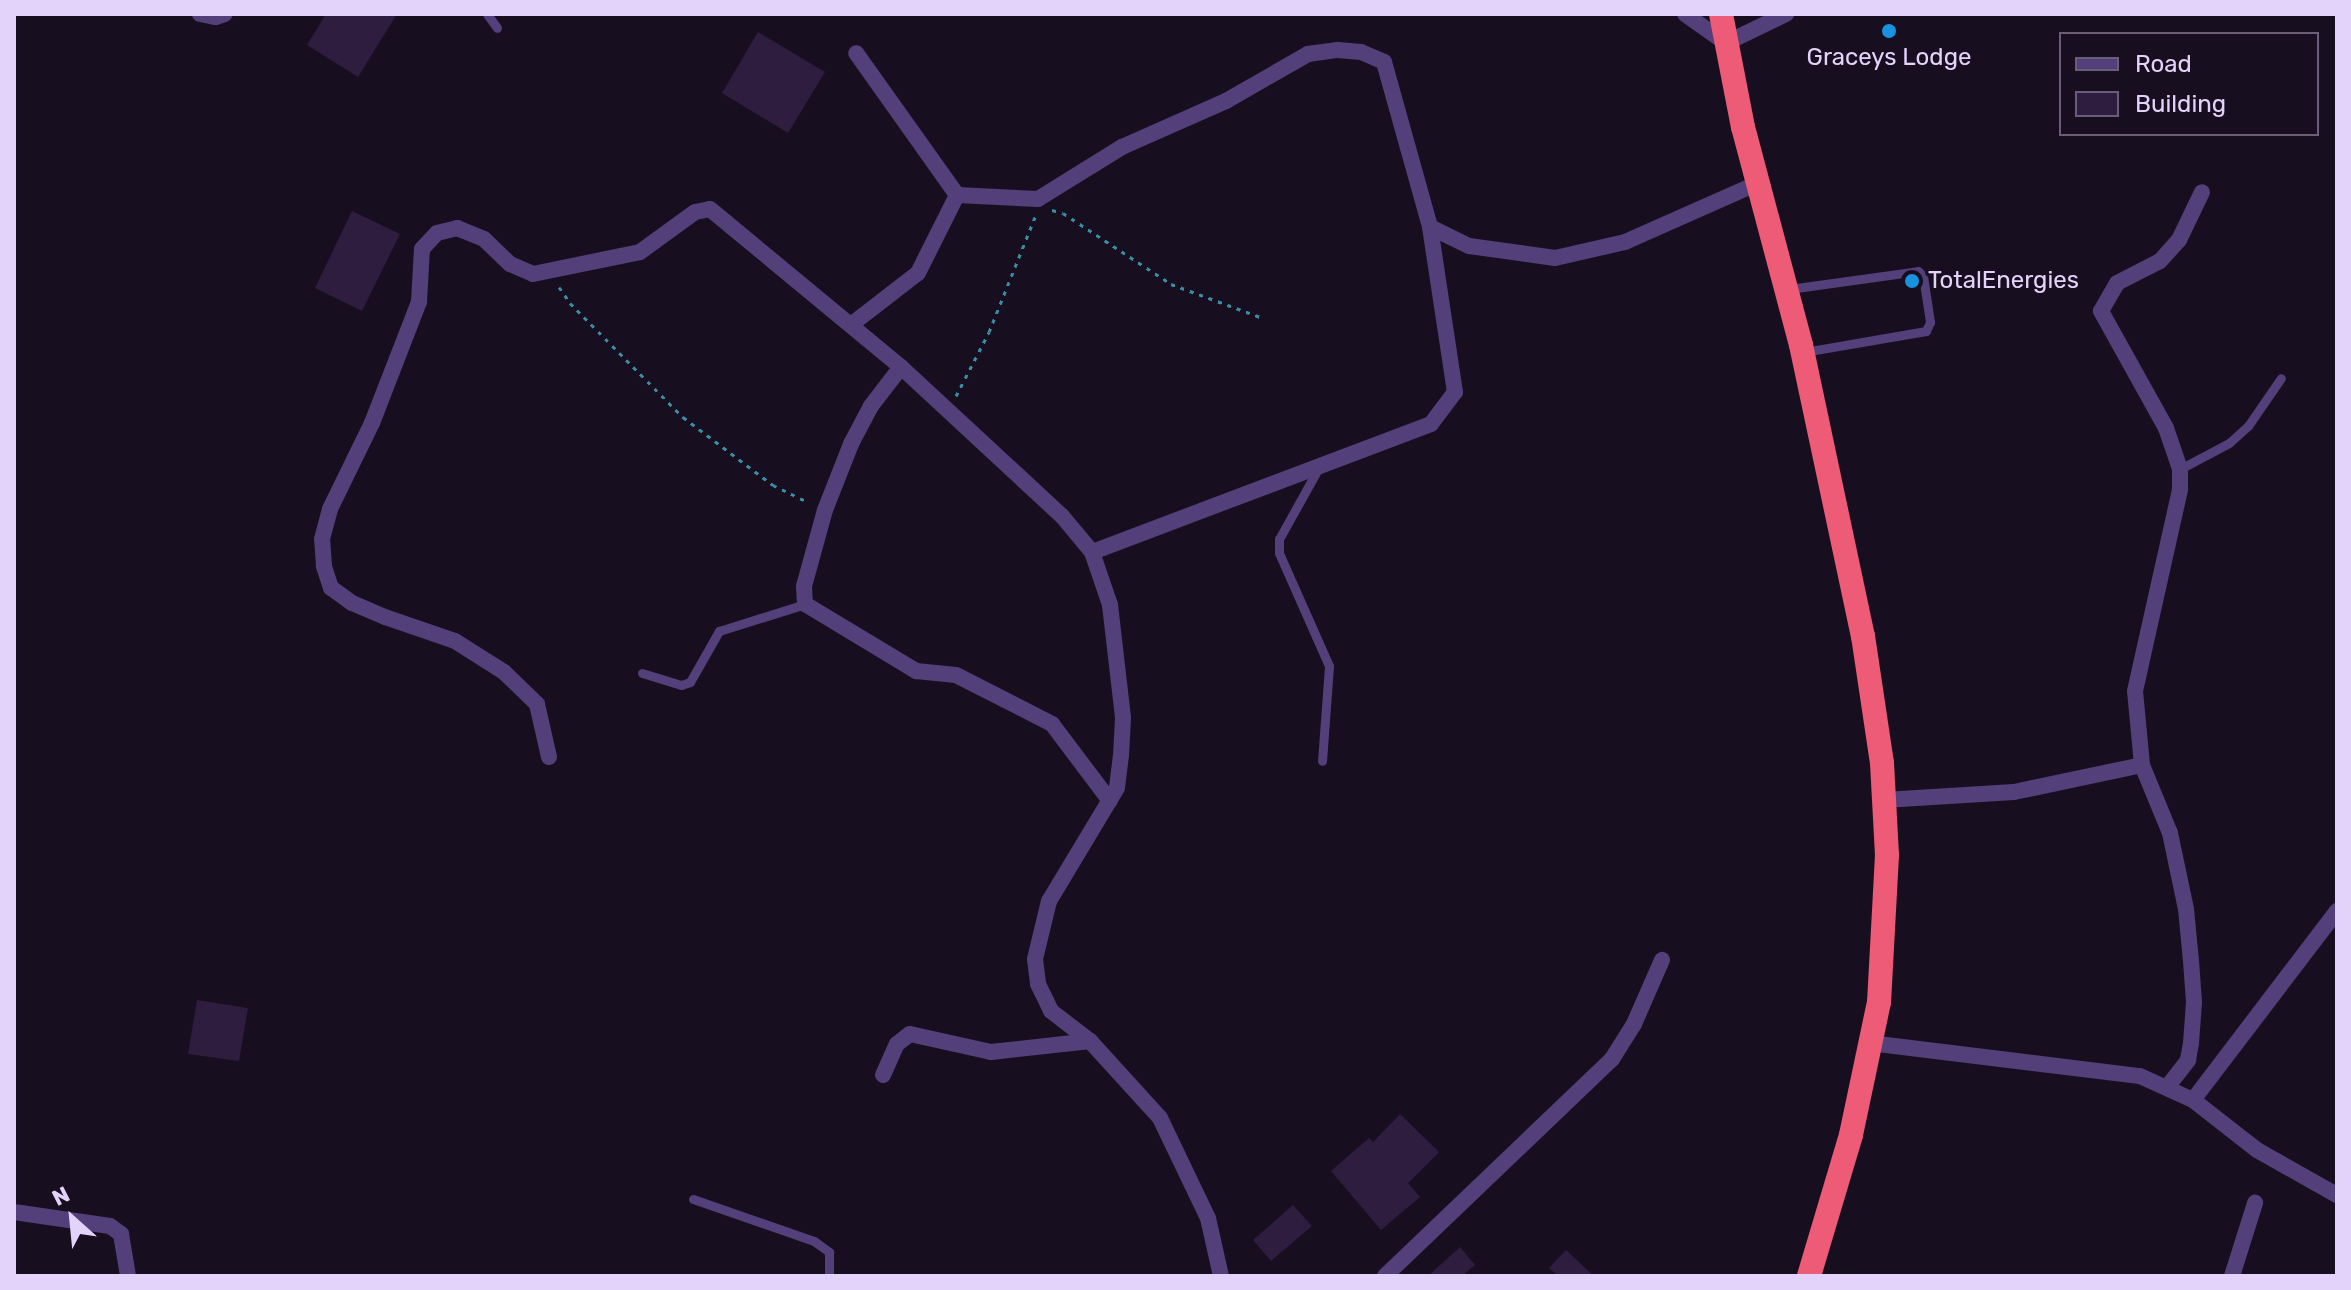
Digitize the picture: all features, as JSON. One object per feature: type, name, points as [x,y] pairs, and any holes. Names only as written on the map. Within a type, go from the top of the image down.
[{"type":"highway","points":[[1721,14],[1758,183],[1802,352],[1863,636],[1882,763],[1885,926],[1879,1002],[1851,1135],[1809,1276]]},
{"type":"street","points":[[200,14],[206,17],[225,14]]},
{"type":"street","points":[[1685,14],[1726,43],[1786,14]]},
{"type":"street","points":[[856,53],[957,195],[1038,202],[1122,147],[1165,125],[1226,101],[1308,54],[1338,50],[1361,52],[1384,62],[1430,227],[1455,392],[1431,424],[1092,552]]},
{"type":"street","points":[[1430,227],[1469,246],[1555,258],[1625,242],[1758,183]]},
{"type":"street","points":[[2168,1086],[2188,1060],[2194,1002],[2191,961],[2186,909],[2170,833],[2142,765],[2135,691],[2180,490],[2180,469],[2166,428],[2101,311],[2117,283],[2160,261],[2179,240],[2202,192]]},
{"type":"street","points":[[852,324],[918,273],[957,195]]},
{"type":"street","points":[[549,757],[537,704],[474,651],[352,603],[331,588],[324,566],[322,539],[330,509],[372,423],[419,302],[422,249],[437,233],[457,228],[484,239],[510,264],[533,274],[640,252],[695,212],[710,209],[852,324],[949,410],[1062,516],[1092,552],[1110,605],[1123,718],[1117,788],[1049,901],[1035,959],[1038,984],[1051,1011],[1090,1041],[1160,1118],[1208,1218],[1221,1276]]},
{"type":"street","points":[[901,367],[871,406],[851,444],[825,511],[804,586],[805,604],[916,671],[956,675],[1052,724],[1110,801]]},
{"type":"street","points":[[1884,800],[2014,792],[2142,765]]},
{"type":"street","points":[[2193,1100],[2337,911]]},
{"type":"street","points":[[1385,1276],[1612,1059],[1634,1024],[1662,960]]},
{"type":"street","points":[[883,1075],[897,1044],[910,1034],[991,1052],[1090,1041]]},
{"type":"street","points":[[1870,1043],[2140,1076],[2168,1086],[2193,1100],[2257,1150],[2337,1195]]},
{"type":"street","points":[[2232,1276],[2255,1203]]},
{"type":"street","points":[[14,1212],[110,1226],[121,1234],[128,1276]]},
{"type":"lane","points":[[487,14],[497,28]]},
{"type":"lane","points":[[1786,289],[1918,271],[1923,276],[1930,322],[1926,331],[1802,352]]},
{"type":"lane","points":[[2180,469],[2229,443],[2248,426],[2281,378]]},
{"type":"lane","points":[[1320,466],[1279,539],[1279,553],[1329,666],[1322,761]]},
{"type":"lane","points":[[642,673],[681,685],[690,682],[719,631],[805,604]]},
{"type":"lane","points":[[693,1199],[814,1241],[829,1252],[829,1276]]},
{"type":"path","points":[[949,410],[989,332],[1034,227],[1038,202],[1063,213],[1171,284],[1263,318]]},
{"type":"path","points":[[548,270],[570,303],[683,417],[773,485],[825,511]]},
{"type":"building","points":[[326,14],[397,14],[358,77],[307,45]]},
{"type":"building","points":[[758,32],[825,72],[788,133],[722,93]]},
{"type":"building","points":[[352,211],[400,234],[362,311],[315,288]]},
{"type":"building","points":[[197,1000],[248,1008],[239,1061],[188,1054]]},
{"type":"building","points":[[1400,1114],[1439,1152],[1408,1183],[1420,1197],[1381,1230],[1331,1171],[1369,1138],[1373,1142]]},
{"type":"building","points":[[1293,1205],[1312,1226],[1271,1261],[1253,1240]]},
{"type":"building","points":[[1460,1247],[1475,1265],[1462,1276],[1428,1276]]},
{"type":"building","points":[[1566,1250],[1594,1276],[1558,1276],[1549,1268]]},
{"type":"place","name":"Graceys Lodge","points":[[1889,31]]},
{"type":"place","name":"TotalEnergies","points":[[1912,281]]}]
